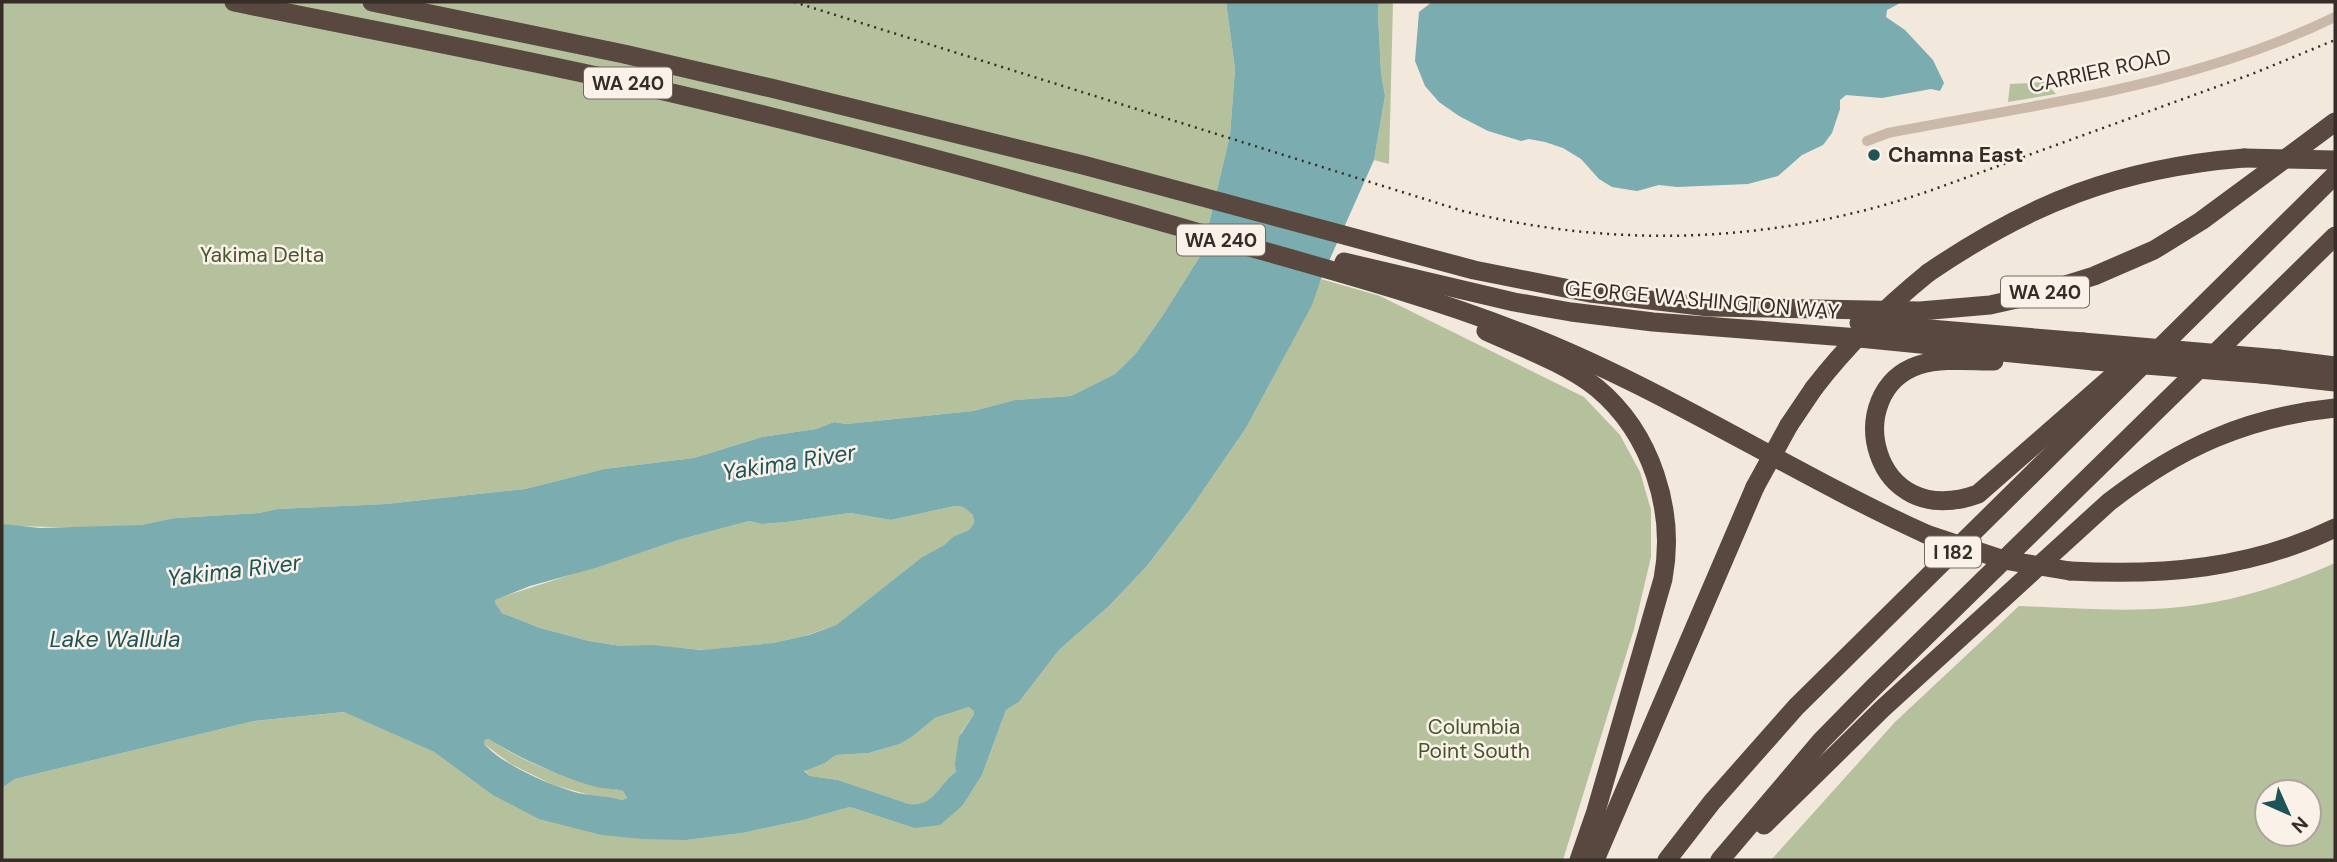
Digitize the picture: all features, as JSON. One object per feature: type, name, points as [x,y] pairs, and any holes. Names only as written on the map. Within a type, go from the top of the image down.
[{"type":"highway","name":"GEORGE WASHINGTON WAY","points":[[234,2],[680,94],[1370,276],[1570,312],[1653,323],[1859,338],[2335,382]]},
{"type":"highway","name":"WA 240","points":[[372,2],[637,57],[1083,165],[1474,270],[1590,293],[1709,307],[1920,311],[1965,308],[2030,296],[2094,276],[2154,250],[2210,214],[2335,122]]},
{"type":"highway","points":[[1595,860],[1755,487],[1789,425],[1814,388],[1874,319],[1928,274],[1997,228],[2078,192],[2190,163],[2281,157],[2335,160]]},
{"type":"highway","name":"I 182","points":[[1667,860],[1712,802],[1796,707],[2335,175]]},
{"type":"highway","name":"I 182","points":[[1720,860],[1787,779],[1857,705],[2335,236]]},
{"type":"highway","points":[[2286,285],[2335,244]]},
{"type":"highway","points":[[2094,361],[1935,362],[1918,366],[1904,373],[1883,396],[1875,422],[1875,436],[1881,461],[1898,484],[1919,497],[1946,502],[1959,501],[1978,494],[2200,299],[2252,257]]},
{"type":"highway","points":[[1370,276],[1389,288],[1569,370],[1596,388],[1635,434],[1645,450],[1658,482],[1666,530],[1663,579],[1596,811],[1579,860]]},
{"type":"highway","points":[[1389,288],[1507,327],[1578,356],[1926,534],[2004,560],[2070,571],[2134,573],[2213,567],[2275,552],[2335,528]]},
{"type":"highway","name":"GEORGE WASHINGTON WAY","points":[[1709,307],[1911,329],[2282,359],[2335,366]]},
{"type":"highway","points":[[2282,359],[2335,360]]},
{"type":"highway","points":[[1733,860],[1788,800],[1882,709],[2109,502],[2130,486],[2177,455],[2225,433],[2276,417],[2335,408]]},
{"type":"street","name":"CARRIER ROAD","points":[[1867,141],[1888,133],[2176,76],[2255,52],[2335,17]]},
{"type":"green space","name":"Yakima Delta","points":[[2,2],[1226,2],[1235,69],[1230,135],[1202,253],[1137,352],[1115,374],[1071,396],[1015,400],[973,411],[846,424],[834,422],[816,429],[762,437],[694,458],[604,469],[525,489],[386,504],[277,509],[259,513],[175,518],[141,525],[97,528],[10,526],[2,524]]},
{"type":"green space","points":[[1379,2],[1393,2],[1389,164],[1374,160],[1385,96],[1381,73]]},
{"type":"green space","points":[[2045,82],[2056,94],[2008,102],[2010,84]]},
{"type":"green space","name":"Columbia Point South","points":[[1321,279],[1380,296],[1584,397],[1620,435],[1640,472],[1651,510],[1651,557],[1634,629],[1563,860],[2,860],[2,788],[15,779],[254,721],[345,712],[434,752],[491,794],[687,840],[742,833],[850,807],[914,828],[963,805],[982,775],[1006,710],[1019,702],[1059,650],[1110,605],[1146,567],[1189,511],[1246,428]]},
{"type":"green space","points":[[955,506],[963,507],[973,515],[974,523],[969,530],[954,536],[922,557],[836,625],[773,643],[706,650],[621,646],[540,628],[502,613],[495,604],[495,600],[499,598],[678,540],[749,521],[762,524],[850,513],[891,520]]},
{"type":"green space","points":[[2335,563],[2335,860],[1771,860],[1895,722],[2019,606],[2132,610],[2170,608],[2213,603],[2275,586]]},
{"type":"green space","points":[[969,707],[974,714],[961,733],[956,772],[925,802],[909,804],[838,780],[810,776],[804,770],[825,763],[836,755],[869,753],[900,744],[935,718]]},
{"type":"green space","points":[[489,739],[540,767],[599,787],[623,791],[627,798],[622,800],[590,795],[553,785],[511,764],[484,744],[485,740]]},
{"type":"water","name":"Lake Wallula","points":[[1226,2],[1379,2],[1381,73],[1385,96],[1374,160],[1312,305],[1246,428],[1189,511],[1146,567],[1110,605],[1059,650],[1019,702],[1006,710],[982,775],[963,805],[940,825],[914,828],[850,807],[742,833],[687,840],[602,835],[539,819],[491,794],[434,752],[344,712],[254,721],[15,779],[2,788],[2,524],[40,528],[141,525],[175,518],[259,513],[277,509],[386,504],[525,489],[604,469],[694,458],[762,437],[816,429],[834,422],[846,424],[973,411],[1015,400],[1071,396],[1115,374],[1137,352],[1202,253],[1230,135],[1235,69]],"holes":[[[955,506],[963,507],[973,515],[974,523],[969,530],[954,536],[922,557],[836,625],[809,635],[773,643],[702,650],[652,645],[621,646],[540,628],[502,613],[495,603],[495,600],[530,586],[749,521],[762,524],[850,513],[891,520]],[[969,707],[974,714],[959,737],[956,772],[925,802],[909,804],[838,780],[810,776],[804,771],[825,763],[836,755],[869,753],[900,744],[935,718]],[[489,739],[528,760],[575,780],[623,791],[627,798],[622,800],[578,793],[541,780],[503,760],[484,744],[485,740]]]},
{"type":"water","points":[[1432,2],[1902,2],[1887,10],[1886,17],[1905,30],[1933,60],[1944,83],[1940,91],[1931,89],[1882,98],[1846,95],[1840,100],[1840,109],[1832,133],[1823,145],[1802,155],[1778,176],[1748,184],[1677,187],[1659,185],[1637,191],[1612,187],[1599,179],[1581,159],[1563,148],[1529,139],[1521,141],[1488,131],[1439,102],[1425,86],[1415,61],[1419,12]]},
{"type":"railway","points":[[794,2],[1463,211],[1581,232],[1640,235],[1699,235],[1758,230],[1874,208],[1932,190],[2252,74],[2335,40]]},
{"type":"place","name":"Chamna East","points":[[1874,155]]},
{"type":"water label","name":"Yakima River","points":[[789,462]]},
{"type":"water label","name":"Yakima River","points":[[234,570]]}]
